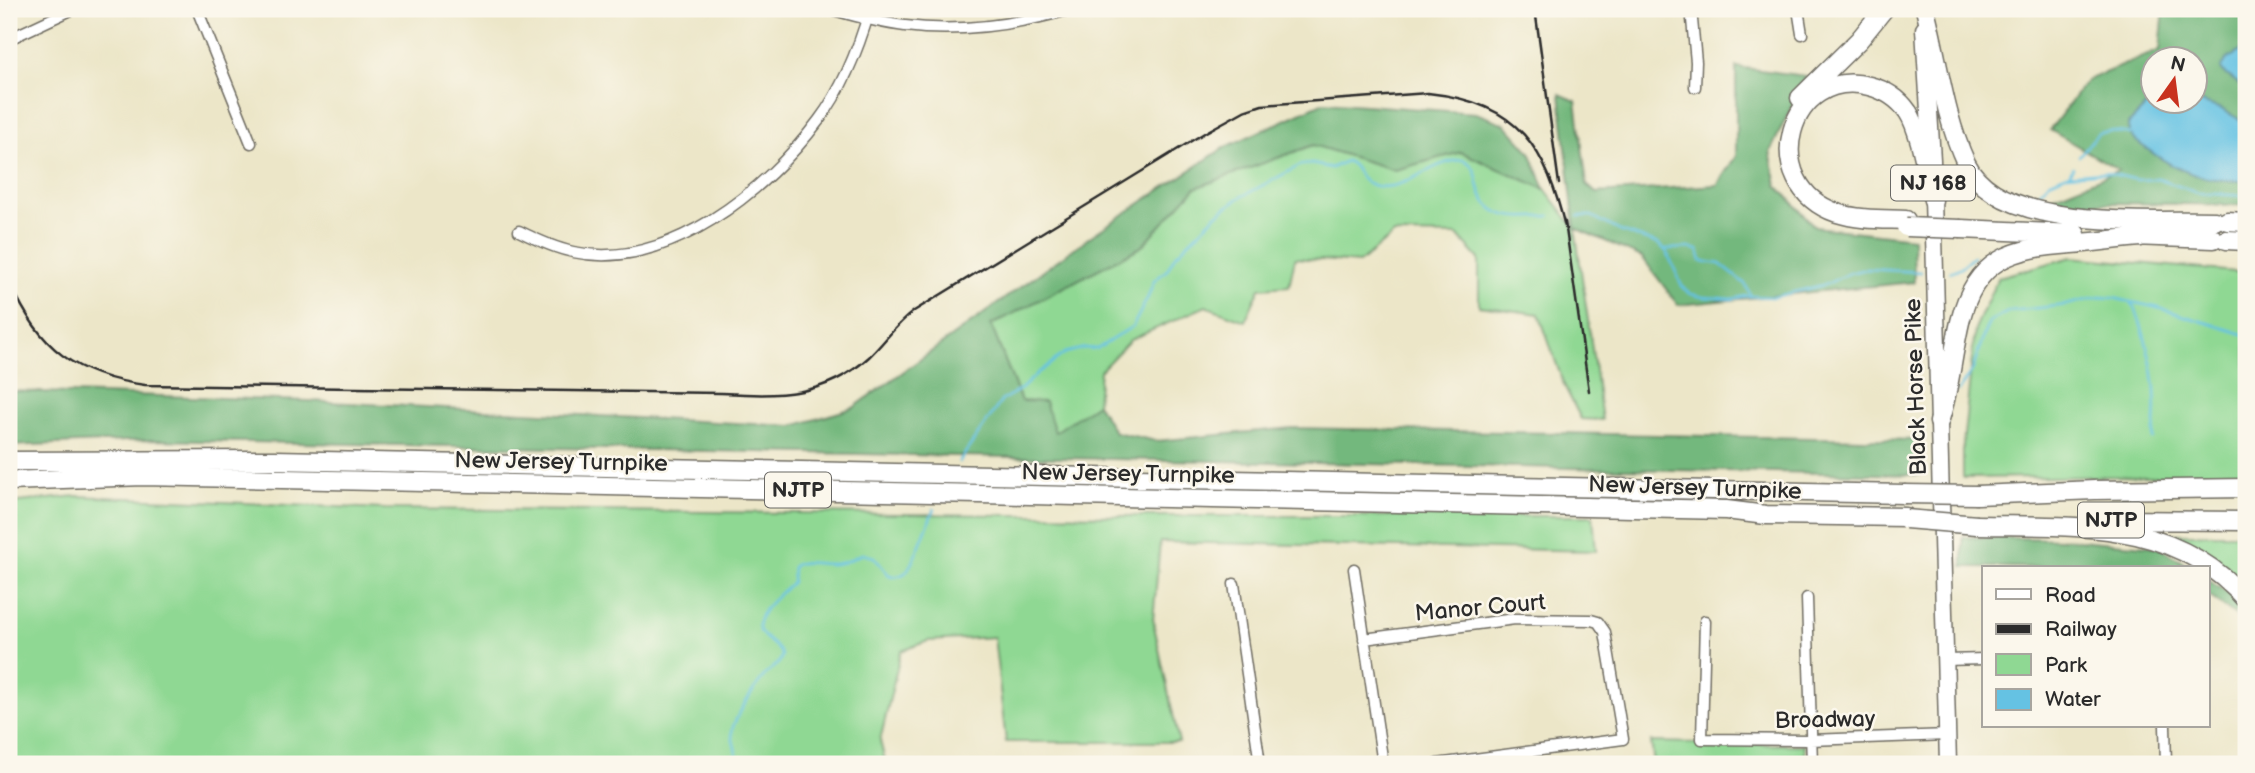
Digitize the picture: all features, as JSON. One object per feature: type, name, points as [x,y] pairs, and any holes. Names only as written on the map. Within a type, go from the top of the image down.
[{"type":"highway","points":[[1884,9],[1860,40],[1795,104],[1783,129],[1781,159],[1792,190],[1803,203],[1816,212],[1854,224],[1906,223]]},
{"type":"highway","points":[[1923,9],[1955,131],[1967,164],[1984,188],[2017,205],[2077,218],[2152,220],[2221,230],[2246,241]]},
{"type":"highway","points":[[1933,200],[1912,120],[1899,102],[1882,90],[1863,85],[1833,87],[1815,96],[1801,111],[1790,136],[1790,160],[1799,185],[1820,205],[1838,213],[1906,223],[2141,237]]},
{"type":"highway","points":[[1960,226],[2097,228],[2152,220]]},
{"type":"highway","points":[[1940,422],[1948,395],[1964,308],[1977,281],[1989,267],[2012,253],[2032,248],[2221,230],[2246,222]]},
{"type":"highway","name":"New Jersey Turnpike","points":[[9,461],[275,460],[2246,500]]},
{"type":"highway","name":"New Jersey Turnpike","points":[[9,481],[143,476],[1588,507],[1977,522],[2246,521]]},
{"type":"highway","points":[[1977,495],[2246,488]]},
{"type":"highway","points":[[1977,522],[2095,528],[2146,536],[2178,548],[2209,566]]},
{"type":"highway","points":[[2210,567],[2246,600]]},
{"type":"main road","name":"Black Horse Pike","points":[[1923,9],[1931,129],[1948,764]]},
{"type":"street","points":[[9,39],[73,9]]},
{"type":"street","points":[[197,9],[251,143]]},
{"type":"street","points":[[830,9],[869,14],[906,26],[946,28],[999,24],[1072,9]]},
{"type":"street","points":[[1692,9],[1695,87]]},
{"type":"street","points":[[1798,9],[1802,34]]},
{"type":"street","points":[[519,231],[545,244],[575,253],[633,253],[677,238],[730,209],[790,155],[820,120],[856,52],[869,14]]},
{"type":"street","points":[[1354,569],[1383,764]]},
{"type":"street","points":[[1234,584],[1260,764]]},
{"type":"street","points":[[1807,598],[1812,764]]},
{"type":"street","name":"Manor Court","points":[[1364,639],[1515,619],[1591,620],[1599,624],[1605,632],[1622,739],[1506,760]]},
{"type":"street","name":"Broadway","points":[[1704,621],[1702,740],[1948,736]]},
{"type":"street","points":[[1945,660],[1982,659]]},
{"type":"street","points":[[2165,728],[2166,764]]},
{"type":"street","points":[[1437,764],[1506,760]]},
{"type":"green space","points":[[2164,9],[2246,9],[2246,205],[2040,202],[2119,170],[2050,130],[2087,80],[2140,58],[2140,116],[2210,116],[2210,46],[2160,46]]},
{"type":"green space","points":[[1736,67],[1806,76],[1770,152],[1777,185],[1815,227],[1913,238],[1914,282],[1678,305],[1642,257],[1575,228],[1560,94],[1576,101],[1587,185],[1596,193],[1717,185],[1736,156]]},
{"type":"green space","points":[[1324,102],[1476,113],[1505,124],[1530,152],[1545,189],[1461,152],[1395,170],[1313,145],[1195,188],[1141,247],[991,325],[1021,401],[1045,402],[1055,432],[1097,404],[1115,432],[1156,441],[1292,428],[1919,440],[1920,475],[150,440],[9,446],[9,391],[309,401],[793,426],[853,408],[1094,234],[1224,148]]},
{"type":"green space","points":[[1313,145],[1395,170],[1461,152],[1545,189],[1575,228],[1602,420],[1581,419],[1564,385],[1539,314],[1479,306],[1479,259],[1457,235],[1394,234],[1359,263],[1295,258],[1289,286],[1260,288],[1245,321],[1206,306],[1130,340],[1100,371],[1097,404],[1055,433],[1021,401],[991,325],[1141,247],[1195,188]]},
{"type":"green space","points":[[2072,257],[2246,273],[2246,475],[1963,478],[1963,445],[1975,329],[1998,277]]},
{"type":"green space","points":[[77,496],[385,509],[1124,516],[1593,516],[1596,551],[1160,542],[1153,621],[1179,742],[1006,742],[994,637],[928,641],[901,651],[880,741],[886,764],[9,764],[9,503]]},
{"type":"green space","points":[[2176,534],[2246,534],[2246,583],[2210,553]]},
{"type":"green space","points":[[1963,537],[2066,539],[2160,547],[2188,566],[1982,566],[1963,567]]},
{"type":"green space","points":[[2210,581],[2240,602],[2246,610],[2246,627],[2243,621],[2210,596]]},
{"type":"green space","points":[[1651,742],[1804,745],[1807,764],[1654,764]]},
{"type":"water","points":[[2246,47],[2246,89],[2221,69],[2226,60]]},
{"type":"water","points":[[2210,105],[2221,109],[2246,123],[2246,181],[2206,178],[2182,170],[2137,142],[2129,132],[2128,124],[2140,112],[2140,116],[2210,116]]},
{"type":"waterway","points":[[2079,156],[2098,133],[2111,131],[2131,134]]},
{"type":"waterway","points":[[959,462],[1002,400],[1021,389],[1065,353],[1085,348],[1097,349],[1133,326],[1154,281],[1216,215],[1239,198],[1301,165],[1331,168],[1346,161],[1365,182],[1381,187],[1394,186],[1440,165],[1464,160],[1474,169],[1482,196],[1496,211],[1515,217],[1550,216]]},
{"type":"waterway","points":[[2069,175],[2073,167]]},
{"type":"waterway","points":[[2039,193],[2049,182],[2065,175],[2105,172],[2137,180],[2158,179],[2198,193],[2246,196]]},
{"type":"waterway","points":[[1578,216],[1592,216],[1620,231],[1659,244],[1667,252],[1683,288],[1691,294],[1703,297],[1774,297],[1827,284],[1849,273],[1867,269],[1921,272]]},
{"type":"waterway","points":[[1665,249],[1698,250],[1701,261],[1720,264],[1745,284],[1751,296]]},
{"type":"waterway","points":[[1950,272],[1960,268],[1973,257]]},
{"type":"waterway","points":[[1958,391],[1973,369],[1990,321],[2010,311],[2066,305],[2100,297],[2113,298],[2159,308],[2246,335]]},
{"type":"waterway","points":[[2131,304],[2135,307],[2153,372],[2156,405],[2153,439]]},
{"type":"waterway","points":[[738,764],[732,736],[733,727],[751,694],[765,675],[778,664],[782,655],[760,631],[760,617],[769,604],[792,582],[793,566],[804,563],[840,563],[862,554],[874,557],[889,575],[901,575],[909,569],[934,509]]},
{"type":"railway","points":[[1535,9],[1559,184]]},
{"type":"railway","points":[[11,284],[34,326],[62,355],[98,374],[145,385],[762,394],[800,392],[835,380],[852,370],[869,357],[914,311],[1244,111],[1262,105],[1428,93],[1460,98],[1486,107],[1507,119],[1524,135],[1538,153],[1549,176],[1566,231]]},
{"type":"railway","points":[[1565,222],[1589,391]]}]
